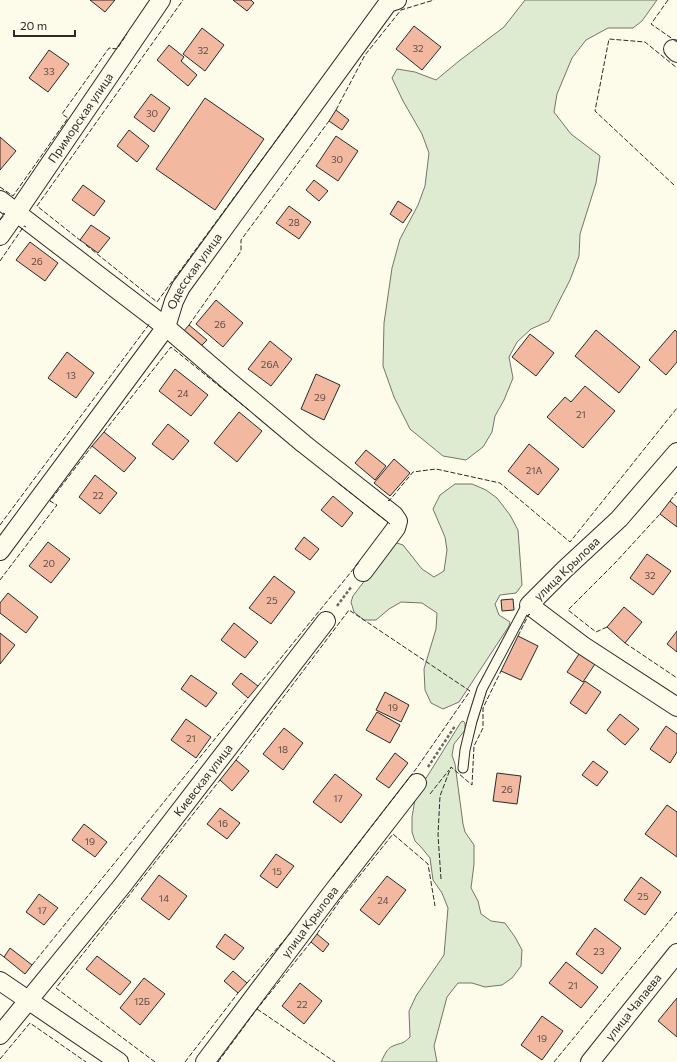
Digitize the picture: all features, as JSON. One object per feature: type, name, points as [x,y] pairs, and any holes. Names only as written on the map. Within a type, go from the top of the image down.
[{"type":"street","name":"Приморская улица","points":[[0,236],[161,0]]},
{"type":"street","name":"Одесская улица","points":[[0,551],[166,327],[174,301],[181,287],[388,3],[397,0]]},
{"type":"street","points":[[0,200],[166,327],[298,439],[394,515],[398,520],[396,528],[363,572]]},
{"type":"street","name":"улица Крылова","points":[[677,452],[619,519],[529,605],[582,645],[677,707]]},
{"type":"street","name":"Киевская улица","points":[[0,1035],[122,886],[326,621]]},
{"type":"street","name":"улица Крылова","points":[[205,1062],[330,894],[418,783]]},
{"type":"street","name":"улица Чапаева","points":[[590,1062],[677,953]]},
{"type":"street","points":[[0,981],[119,1062]]},
{"type":"lane","points":[[463,768],[465,750],[482,689],[524,610],[529,605]]},
{"type":"path","points":[[326,621],[363,572]]},
{"type":"path","points":[[418,783],[448,737]]},
{"type":"green space","points":[[525,0],[657,0],[642,21],[633,28],[608,28],[586,40],[572,58],[557,94],[554,112],[571,134],[600,156],[596,183],[580,234],[579,256],[570,280],[549,321],[531,329],[517,342],[509,357],[513,378],[504,400],[495,416],[492,432],[483,447],[466,460],[443,456],[410,429],[394,397],[383,366],[384,323],[392,268],[400,239],[418,205],[425,186],[429,153],[422,134],[392,78],[397,69],[415,72],[436,80],[504,27]]},
{"type":"green space","points":[[455,484],[472,484],[486,490],[497,498],[510,515],[518,530],[522,585],[516,593],[500,595],[495,604],[499,615],[510,622],[509,626],[459,702],[443,709],[431,703],[425,690],[424,669],[436,629],[437,613],[422,603],[401,602],[389,609],[376,620],[364,620],[354,612],[351,602],[353,596],[394,542],[403,545],[422,569],[434,577],[444,571],[447,550],[445,537],[433,509],[440,495]]},
{"type":"green space","points":[[463,721],[465,723],[465,730],[454,744],[452,755],[455,764],[463,824],[465,832],[474,845],[474,864],[471,888],[478,901],[481,914],[491,921],[505,923],[515,937],[522,950],[521,966],[512,978],[502,985],[485,987],[472,983],[458,983],[447,997],[434,1046],[437,1062],[381,1062],[389,1048],[410,1037],[409,1011],[416,996],[444,955],[448,908],[442,893],[433,880],[430,858],[415,841],[412,832],[412,817],[415,799],[420,788]]},
{"type":"building","points":[[90,0],[115,0],[105,12]]},
{"type":"building","points":[[233,0],[251,0],[254,3],[247,11]]},
{"type":"building","points":[[414,26],[441,47],[422,70],[396,49]]},
{"type":"building","points":[[202,28],[224,45],[205,71],[183,54]]},
{"type":"building","points":[[169,45],[184,57],[181,61],[197,75],[188,86],[157,60]]},
{"type":"building","points":[[49,50],[69,64],[48,92],[29,78]]},
{"type":"building","points":[[151,94],[170,108],[154,132],[134,117]]},
{"type":"building","points":[[205,98],[264,139],[215,210],[156,169]]},
{"type":"building","points":[[336,110],[349,120],[342,130],[329,121]]},
{"type":"building","points":[[129,130],[149,146],[137,162],[117,146]]},
{"type":"building","points":[[336,136],[358,151],[338,181],[316,166]]},
{"type":"building","points":[[0,137],[16,151],[0,170]]},
{"type":"building","points":[[314,180],[328,191],[319,201],[306,190]]},
{"type":"building","points":[[83,185],[105,201],[94,216],[72,200]]},
{"type":"building","points":[[398,201],[412,210],[403,223],[390,214]]},
{"type":"building","points":[[289,206],[311,222],[299,239],[276,223]]},
{"type":"building","points":[[91,225],[110,238],[98,253],[80,240]]},
{"type":"building","points":[[30,242],[58,263],[45,281],[16,260]]},
{"type":"building","points":[[216,300],[243,323],[223,347],[196,324]]},
{"type":"building","points":[[189,325],[207,340],[200,347],[183,332]]},
{"type":"building","points":[[596,330],[640,367],[619,393],[575,356]]},
{"type":"building","points":[[675,330],[677,332],[677,362],[666,375],[649,360]]},
{"type":"building","points":[[530,334],[554,353],[536,376],[512,357]]},
{"type":"building","points":[[270,341],[292,359],[271,386],[248,369]]},
{"type":"building","points":[[67,352],[94,373],[76,398],[48,378]]},
{"type":"building","points":[[175,369],[208,395],[191,416],[159,391]]},
{"type":"building","points":[[316,374],[340,385],[324,420],[301,409]]},
{"type":"building","points":[[585,386],[615,411],[583,448],[547,417],[565,397],[571,402]]},
{"type":"building","points":[[239,412],[262,431],[237,462],[214,443]]},
{"type":"building","points":[[168,424],[189,441],[173,460],[152,444]]},
{"type":"building","points":[[104,432],[136,458],[124,472],[92,446]]},
{"type":"building","points":[[529,444],[559,469],[538,495],[508,471]]},
{"type":"building","points":[[366,450],[386,466],[375,480],[355,463]]},
{"type":"building","points":[[394,459],[410,473],[390,496],[374,483]]},
{"type":"building","points":[[95,475],[117,493],[100,514],[79,497]]},
{"type":"building","points":[[333,496],[353,513],[342,527],[321,510]]},
{"type":"building","points":[[670,501],[677,507],[677,527],[660,514]]},
{"type":"building","points":[[304,537],[319,549],[310,560],[295,549]]},
{"type":"building","points":[[48,542],[70,559],[51,583],[29,566]]},
{"type":"building","points":[[647,554],[671,571],[653,595],[630,578]]},
{"type":"building","points":[[274,576],[295,592],[271,624],[249,608]]},
{"type":"building","points":[[8,593],[38,617],[26,633],[0,613],[0,603]]},
{"type":"building","points":[[513,599],[514,610],[502,611],[501,600]]},
{"type":"building","points":[[624,607],[642,622],[625,643],[607,627]]},
{"type":"building","points":[[234,623],[258,642],[245,658],[221,640]]},
{"type":"building","points":[[677,631],[677,652],[667,644]]},
{"type":"building","points":[[0,633],[15,645],[0,664]]},
{"type":"building","points":[[518,636],[538,646],[521,680],[501,671]]},
{"type":"building","points":[[579,654],[595,664],[583,682],[567,672]]},
{"type":"building","points":[[241,673],[258,686],[248,698],[232,684]]},
{"type":"building","points":[[191,675],[217,693],[206,707],[181,689]]},
{"type":"building","points":[[585,681],[601,692],[586,714],[570,703]]},
{"type":"building","points":[[385,692],[409,705],[401,722],[376,710]]},
{"type":"building","points":[[377,712],[400,725],[390,743],[366,730]]},
{"type":"building","points":[[620,714],[639,729],[625,745],[607,730]]},
{"type":"building","points":[[186,719],[211,737],[196,758],[171,740]]},
{"type":"building","points":[[666,726],[677,734],[677,752],[670,763],[650,749]]},
{"type":"building","points":[[284,728],[303,743],[283,770],[263,754]]},
{"type":"building","points":[[395,753],[408,763],[389,788],[376,779]]},
{"type":"building","points":[[236,760],[249,771],[232,791],[220,780]]},
{"type":"building","points":[[593,761],[608,772],[597,786],[582,775]]},
{"type":"building","points":[[497,773],[521,776],[517,804],[493,801]]},
{"type":"building","points":[[335,774],[362,795],[341,823],[313,802]]},
{"type":"building","points":[[667,805],[677,812],[677,857],[645,834]]},
{"type":"building","points":[[220,808],[240,823],[227,839],[207,824]]},
{"type":"building","points":[[84,824],[107,842],[95,857],[72,840]]},
{"type":"building","points":[[276,854],[294,866],[277,888],[260,876]]},
{"type":"building","points":[[159,875],[187,896],[169,920],[141,899]]},
{"type":"building","points":[[387,876],[406,890],[379,925],[360,910]]},
{"type":"building","points":[[641,877],[661,892],[645,915],[624,900]]},
{"type":"building","points":[[39,894],[58,908],[44,925],[26,912]]},
{"type":"building","points":[[595,928],[621,948],[602,974],[576,954]]},
{"type":"building","points":[[225,934],[244,948],[234,960],[216,947]]},
{"type":"building","points":[[317,934],[329,944],[323,952],[311,942]]},
{"type":"building","points":[[10,948],[32,965],[25,974],[4,957]]},
{"type":"building","points":[[97,956],[131,982],[120,995],[86,969]]},
{"type":"building","points":[[566,962],[598,987],[581,1008],[549,983]]},
{"type":"building","points":[[233,971],[247,983],[238,993],[224,981]]},
{"type":"building","points":[[144,978],[165,994],[140,1025],[120,1008]]},
{"type":"building","points":[[300,983],[322,1001],[304,1024],[282,1006]]},
{"type":"building","points":[[677,998],[677,1037],[658,1021]]},
{"type":"building","points":[[542,1016],[563,1031],[542,1060],[521,1045]]},
{"type":"fence","points":[[81,241],[37,206],[183,0]]},
{"type":"fence","points":[[336,110],[365,55],[401,10],[434,0]]},
{"type":"fence","points":[[668,0],[651,24],[677,42]]},
{"type":"fence","points":[[0,187],[13,196],[68,118],[62,114],[109,48],[117,49],[127,34]]},
{"type":"fence","points":[[674,185],[595,111],[609,39],[645,42],[677,68]]},
{"type":"fence","points":[[86,245],[157,302],[297,112]]},
{"type":"fence","points":[[189,325],[241,251],[241,240],[329,121]]},
{"type":"fence","points":[[0,220],[5,214],[3,213]]},
{"type":"fence","points":[[0,261],[24,226],[26,227]]},
{"type":"fence","points":[[0,525],[150,323]]},
{"type":"fence","points":[[104,432],[171,347],[250,411]]},
{"type":"fence","points":[[388,500],[389,501],[413,472],[436,469],[500,483],[570,542],[677,408]]},
{"type":"fence","points":[[0,580],[57,505],[50,501],[92,446]]},
{"type":"fence","points":[[338,483],[390,524]]},
{"type":"fence","points":[[670,501],[677,492]]},
{"type":"fence","points":[[607,627],[596,632],[568,610],[615,563],[660,514]]},
{"type":"fence","points":[[258,686],[360,561]]},
{"type":"fence","points":[[236,760],[349,610],[470,691],[416,769],[331,879]]},
{"type":"fence","points":[[518,636],[529,614],[530,615]]},
{"type":"fence","points":[[625,643],[677,678]]},
{"type":"fence","points":[[441,879],[438,835],[440,796],[451,767],[472,785],[474,746],[483,728],[483,708],[501,671]]},
{"type":"fence","points":[[32,965],[248,698]]},
{"type":"fence","points":[[430,794],[449,770]]},
{"type":"fence","points":[[155,1062],[56,988],[220,780]]},
{"type":"fence","points":[[317,934],[341,899],[393,834],[428,864],[435,906]]},
{"type":"fence","points":[[554,1062],[677,912]]},
{"type":"fence","points":[[247,983],[293,930]]},
{"type":"fence","points":[[218,1062],[257,1009],[311,942]]},
{"type":"fence","points":[[0,954],[4,957]]},
{"type":"fence","points":[[185,1062],[238,993]]},
{"type":"fence","points":[[257,1009],[335,1062]]},
{"type":"fence","points":[[0,1059],[30,1023],[86,1062]]}]
